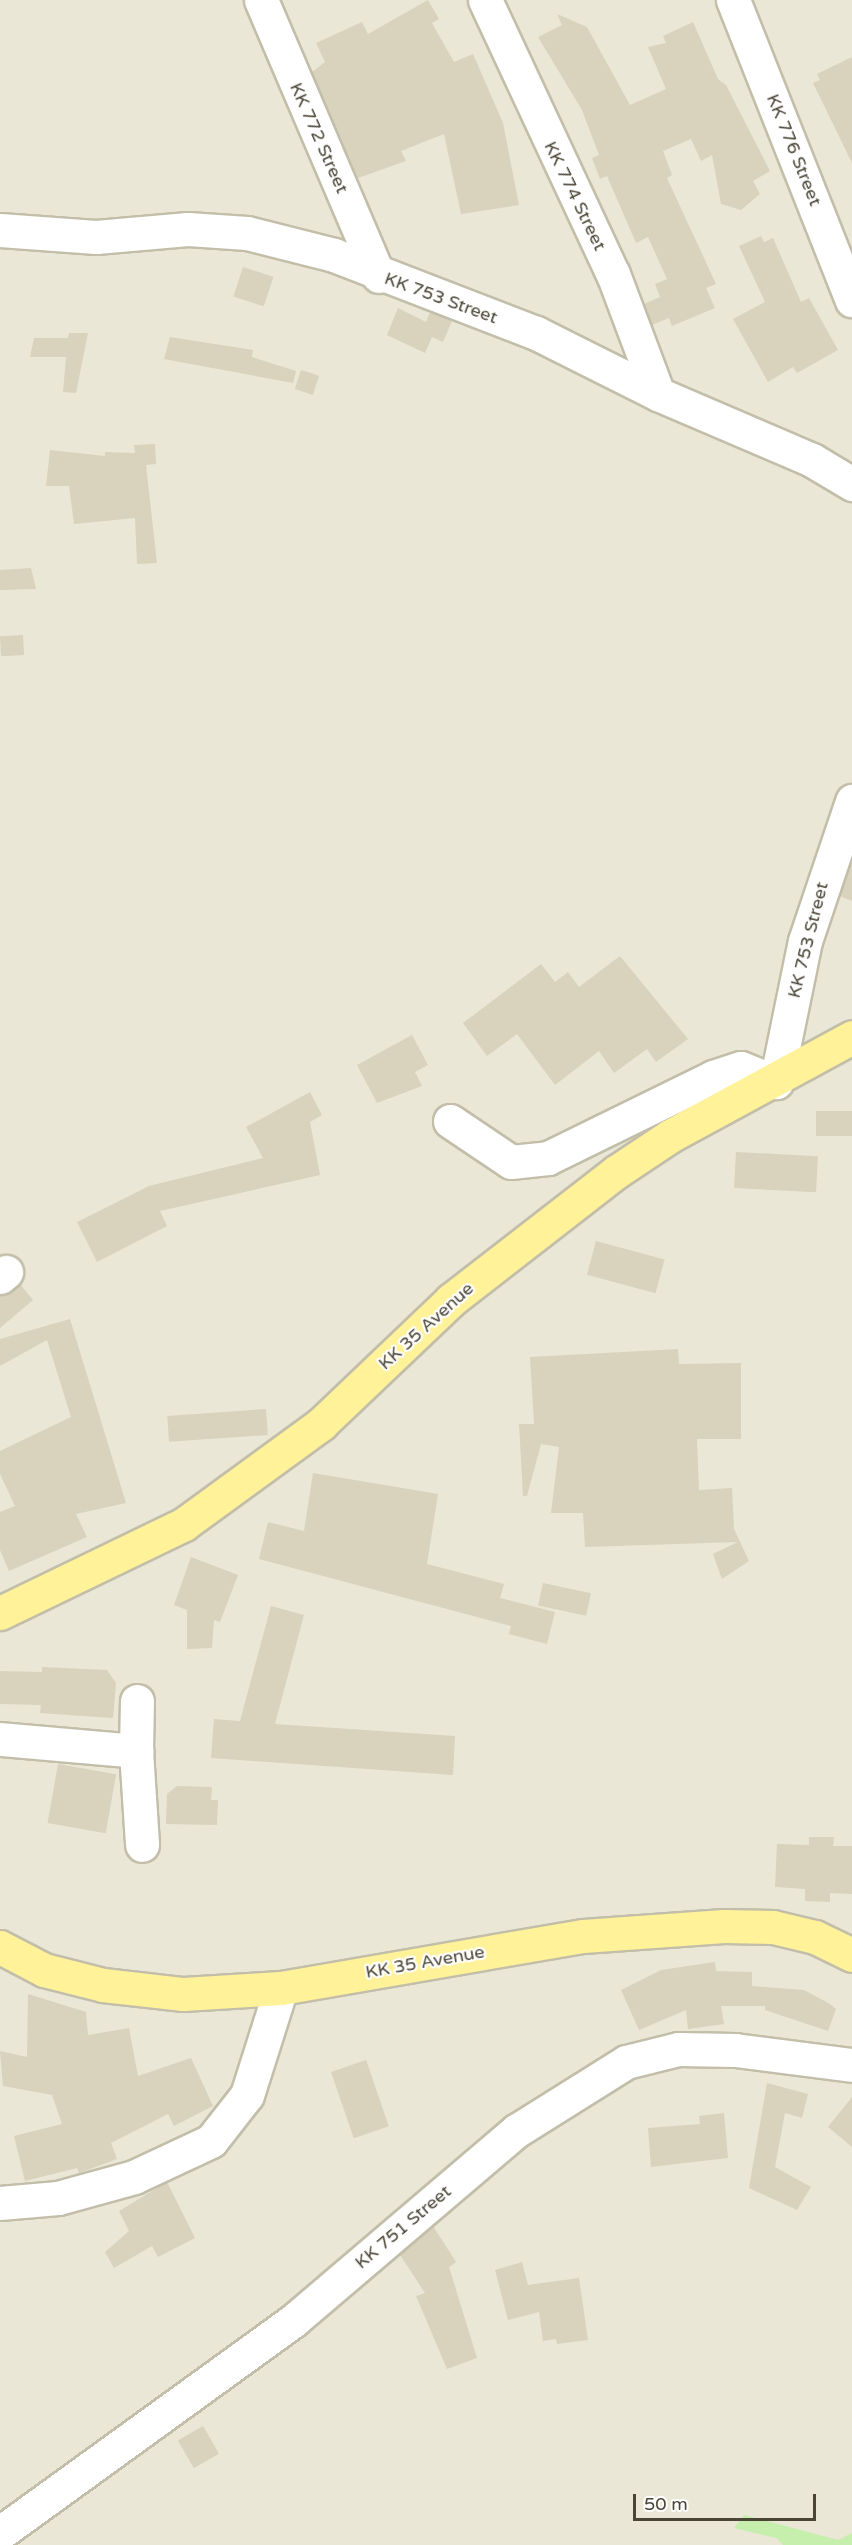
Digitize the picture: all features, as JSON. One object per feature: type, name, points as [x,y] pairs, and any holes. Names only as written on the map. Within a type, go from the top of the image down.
[{"type":"main road","name":"KK 35 Avenue","points":[[0,1613],[184,1524],[321,1424],[451,1300],[616,1172],[670,1136],[776,1082],[851,1039]]},
{"type":"main road","name":"KK 35 Avenue","points":[[0,1947],[44,1970],[103,1985],[183,1994],[281,1988],[583,1936],[724,1926],[773,1927],[815,1937],[852,1955]]},
{"type":"street","name":"KK 772 Street","points":[[261,0],[380,276]]},
{"type":"street","name":"KK 774 Street","points":[[485,0],[613,274],[658,394]]},
{"type":"street","name":"KK 776 Street","points":[[733,0],[852,300]]},
{"type":"street","name":"KK 753 Street","points":[[0,230],[96,237],[188,229],[247,234],[334,255],[380,276],[536,333],[658,394],[812,460],[852,484]]},
{"type":"street","name":"KK 753 Street","points":[[776,1082],[805,941],[852,801]]},
{"type":"street","points":[[450,1121],[511,1162],[548,1158],[713,1077],[741,1068],[776,1082]]},
{"type":"street","points":[[137,1701],[136,1750],[142,1845]]},
{"type":"street","points":[[0,1739],[136,1750]]},
{"type":"street","points":[[0,2203],[58,2198],[134,2177],[211,2141],[247,2095],[281,1988]]},
{"type":"street","name":"KK 751 Street","points":[[0,2533],[294,2320],[516,2131],[626,2062],[678,2049],[735,2050],[852,2065]]},
{"type":"shaded area","points":[[0,0],[852,0],[852,2545],[0,2545]]},
{"type":"green space","points":[[744,2515],[838,2540],[852,2533],[852,2545],[783,2545],[776,2538],[734,2528]]},
{"type":"building","points":[[428,0],[439,19],[432,23],[454,62],[473,54],[503,123],[519,205],[461,214],[444,134],[401,151],[406,161],[358,178],[312,72],[325,62],[316,43],[362,22],[368,34]]},
{"type":"building","points":[[557,14],[587,27],[630,105],[666,89],[648,47],[666,43],[663,36],[693,22],[718,79],[726,85],[770,171],[753,181],[760,194],[741,210],[721,204],[712,155],[701,161],[691,139],[663,151],[672,175],[667,178],[716,284],[706,288],[715,308],[672,326],[669,318],[652,325],[644,304],[660,297],[655,284],[667,279],[648,237],[636,243],[607,176],[600,179],[592,158],[599,155],[582,110],[538,37],[562,25]]},
{"type":"building","points":[[852,57],[852,163],[813,83],[820,80],[817,74]]},
{"type":"building","points":[[761,236],[764,242],[773,238],[801,302],[809,298],[838,350],[797,373],[793,367],[768,382],[733,319],[765,302],[739,246]]},
{"type":"building","points":[[243,267],[273,277],[264,306],[233,296]]},
{"type":"building","points":[[398,308],[426,322],[430,312],[452,321],[443,342],[432,337],[425,353],[387,335]]},
{"type":"building","points":[[69,333],[88,333],[76,393],[63,392],[66,357],[30,357],[34,338],[68,338]]},
{"type":"building","points":[[170,337],[253,350],[252,357],[296,371],[293,383],[164,359]]},
{"type":"building","points":[[301,370],[319,376],[313,395],[295,389]]},
{"type":"building","points":[[155,444],[156,464],[146,465],[157,563],[137,564],[135,518],[74,524],[69,486],[46,486],[50,450],[105,456],[105,452],[135,453],[134,445]]},
{"type":"building","points":[[31,568],[36,589],[0,590],[0,570]]},
{"type":"building","points":[[23,635],[24,655],[1,656],[0,636]]},
{"type":"building","points":[[852,860],[852,901],[840,896]]},
{"type":"building","points":[[620,956],[688,1039],[656,1062],[647,1049],[614,1073],[599,1051],[555,1085],[517,1034],[487,1056],[463,1023],[541,964],[555,982],[568,972],[579,987]]},
{"type":"building","points":[[412,1035],[428,1065],[415,1072],[422,1086],[377,1103],[357,1065]]},
{"type":"building","points":[[310,1092],[322,1115],[310,1122],[320,1175],[160,1211],[167,1226],[97,1262],[77,1222],[149,1186],[263,1158],[246,1127]]},
{"type":"building","points":[[816,1111],[852,1111],[852,1136],[816,1136]]},
{"type":"building","points":[[736,1152],[818,1156],[816,1192],[734,1188]]},
{"type":"building","points":[[596,1241],[665,1259],[656,1293],[587,1275]]},
{"type":"building","points":[[20,1284],[33,1300],[0,1328],[0,1295]]},
{"type":"building","points":[[70,1319],[126,1503],[76,1514],[87,1537],[9,1571],[0,1550],[0,1512],[15,1506],[0,1474],[0,1451],[71,1417],[47,1340],[0,1366],[0,1339]]},
{"type":"building","points":[[678,1349],[679,1364],[741,1363],[741,1439],[697,1439],[699,1490],[732,1488],[734,1529],[749,1561],[722,1579],[713,1554],[738,1542],[585,1547],[583,1513],[551,1513],[559,1447],[541,1444],[527,1496],[523,1496],[519,1424],[534,1424],[530,1357]]},
{"type":"building","points":[[266,1409],[268,1435],[169,1442],[167,1416]]},
{"type":"building","points":[[313,1473],[438,1494],[427,1564],[504,1584],[500,1598],[555,1612],[547,1644],[509,1634],[511,1626],[259,1559],[268,1522],[304,1531]]},
{"type":"building","points":[[191,1557],[238,1575],[220,1622],[214,1620],[212,1648],[187,1649],[187,1610],[174,1605]]},
{"type":"building","points":[[543,1583],[591,1593],[586,1616],[538,1605]]},
{"type":"building","points":[[271,1606],[304,1615],[275,1724],[455,1736],[453,1775],[211,1758],[214,1719],[240,1721]]},
{"type":"building","points":[[42,1667],[107,1670],[116,1683],[113,1718],[40,1713],[41,1705],[0,1704],[0,1671],[42,1672]]},
{"type":"building","points":[[58,1764],[116,1774],[106,1833],[48,1823]]},
{"type":"building","points":[[177,1786],[212,1787],[211,1800],[218,1800],[217,1825],[166,1824],[167,1794]]},
{"type":"building","points":[[809,1837],[834,1837],[833,1846],[852,1846],[852,1894],[830,1893],[830,1902],[805,1901],[805,1889],[775,1887],[777,1844],[809,1845]]},
{"type":"building","points":[[715,1962],[716,1971],[752,1972],[752,1986],[804,1990],[830,2004],[836,2009],[828,2031],[765,2010],[765,2006],[721,2006],[724,2024],[688,2029],[686,2010],[639,2030],[621,1990],[661,1970]]},
{"type":"building","points":[[28,1994],[86,2012],[88,2035],[129,2028],[138,2076],[191,2058],[213,2106],[174,2126],[168,2114],[111,2143],[117,2159],[79,2173],[77,2168],[25,2181],[14,2136],[62,2124],[52,2095],[3,2086],[0,2051],[27,2057]]},
{"type":"building","points":[[366,2060],[389,2126],[354,2138],[331,2072]]},
{"type":"building","points":[[767,2083],[808,2094],[802,2118],[785,2113],[775,2167],[811,2187],[797,2210],[749,2188]]},
{"type":"building","points":[[852,2097],[852,2147],[828,2127]]},
{"type":"building","points":[[724,2113],[728,2158],[651,2167],[648,2128],[700,2124],[699,2116]]},
{"type":"building","points":[[167,2182],[195,2238],[158,2257],[152,2246],[114,2268],[105,2252],[129,2231],[119,2211]]},
{"type":"building","points":[[433,2226],[456,2262],[449,2267],[477,2358],[447,2369],[416,2296],[425,2293],[400,2255]]},
{"type":"building","points":[[522,2262],[528,2285],[579,2278],[588,2340],[557,2344],[556,2339],[543,2341],[539,2312],[508,2320],[495,2270]]},
{"type":"building","points":[[203,2426],[219,2454],[194,2468],[178,2440]]}]
